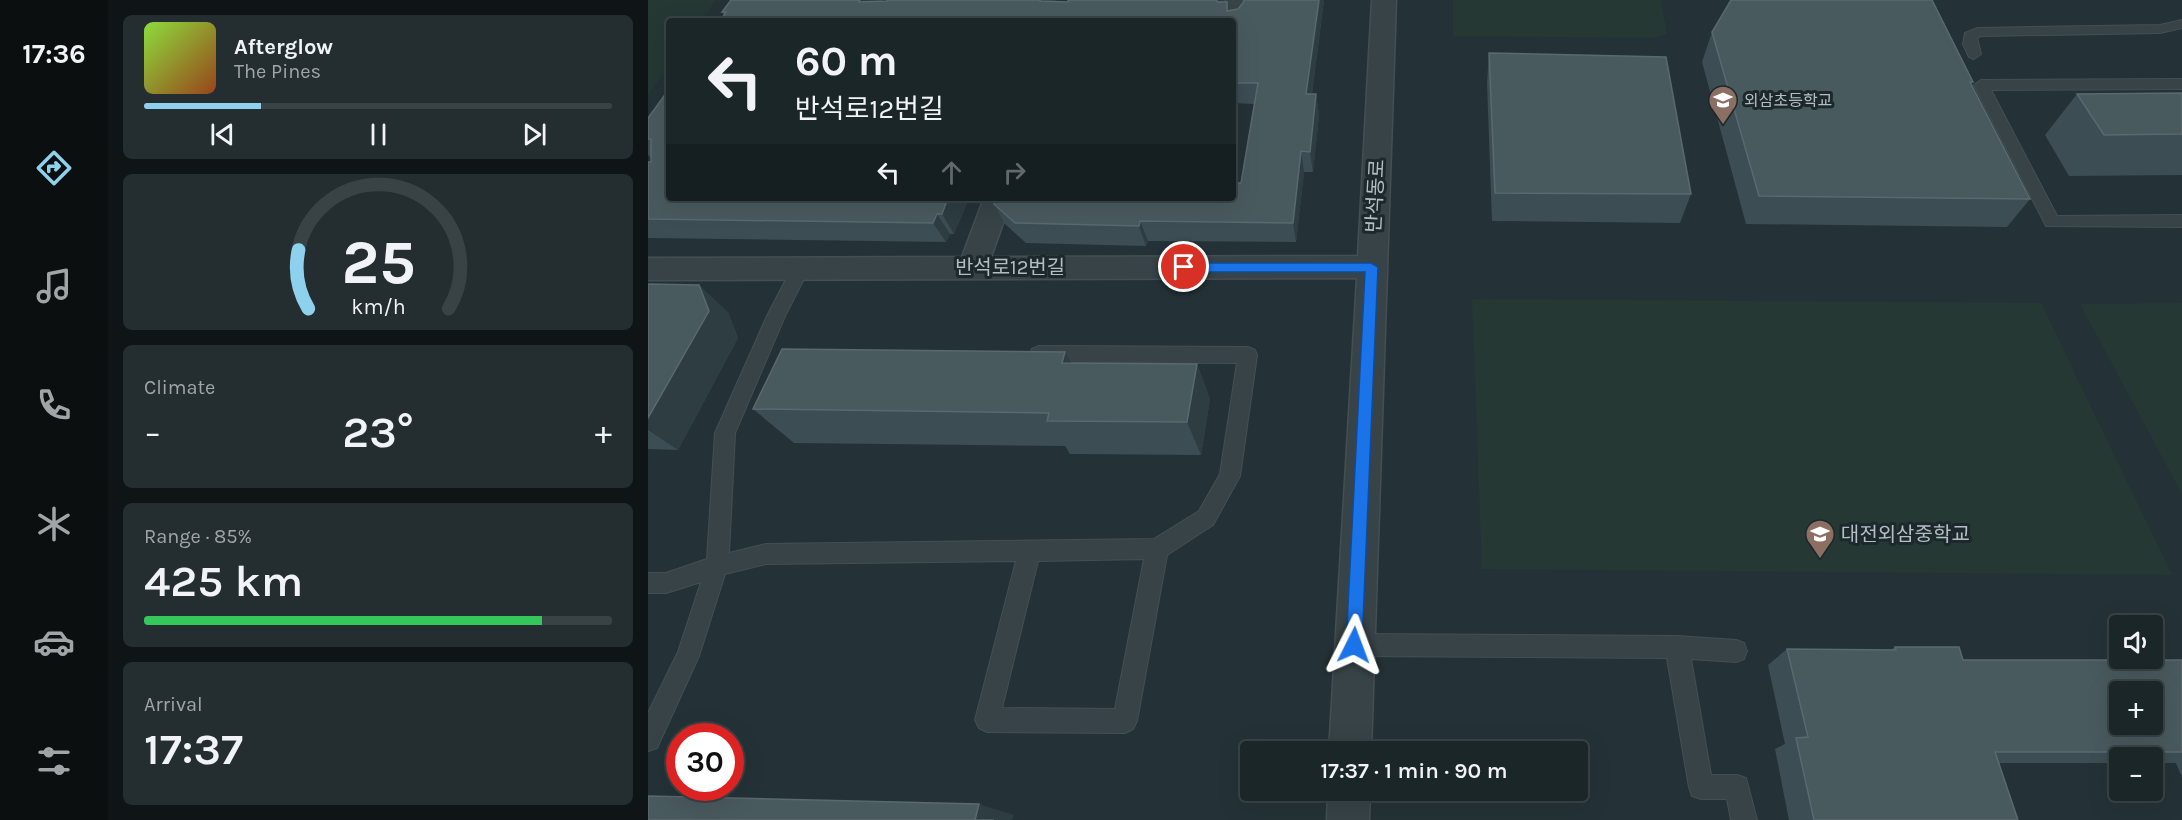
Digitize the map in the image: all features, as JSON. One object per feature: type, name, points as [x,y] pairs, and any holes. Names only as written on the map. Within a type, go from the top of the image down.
[{"type":"street","points":[[1234,18],[1238,0]]},
{"type":"street","name":"반석동로","points":[[1350,741],[1384,0]]},
{"type":"street","points":[[973,267],[997,201]]},
{"type":"street","name":"반석로12번길","points":[[648,269],[1371,267]]},
{"type":"street","points":[[1348,820],[1349,801]]},
{"type":"lane","points":[[1974,54],[1970,36],[1978,32],[2160,29],[2182,24]]},
{"type":"lane","points":[[2182,84],[1981,85],[2052,222],[2182,221]]},
{"type":"lane","points":[[648,739],[688,656],[717,566],[725,433],[776,316],[800,269]]},
{"type":"lane","points":[[648,583],[666,583],[717,566],[766,554],[1157,549],[1206,518],[1230,476],[1248,355],[1022,354]]},
{"type":"lane","points":[[1030,550],[987,720],[1125,721],[1157,549]]},
{"type":"lane","points":[[1354,645],[1677,647],[1736,651]]},
{"type":"lane","points":[[1677,647],[1701,787],[1737,787],[1744,820]]},
{"type":"green space","points":[[648,0],[716,0],[703,18],[666,18],[666,70],[648,95]]},
{"type":"green space","points":[[1453,0],[1661,0],[1667,34],[1654,38],[1453,36]]},
{"type":"green space","points":[[1472,299],[2041,303],[2172,575],[1482,569]]},
{"type":"green space","points":[[2182,303],[2182,494],[2080,304]]},
{"type":"building","points":[[731,0],[860,0],[859,2],[1040,0],[1068,2],[1068,0],[1216,0],[1227,2],[1227,11],[1238,9],[1244,0],[1319,0],[1306,94],[1316,94],[1310,152],[1301,151],[1293,223],[1140,221],[1139,226],[1015,223],[994,204],[995,201],[1236,201],[1236,183],[1241,183],[1258,83],[1236,83],[1236,18],[722,18],[726,12],[722,12]]},
{"type":"building","points":[[1731,0],[1932,0],[1973,82],[1970,82],[2030,199],[1759,196],[1712,32]]},
{"type":"building","points":[[1489,53],[1666,57],[1691,194],[1495,193]]},
{"type":"building","points":[[666,93],[666,201],[947,201],[942,214],[937,214],[933,223],[648,219],[648,162],[651,162],[651,139],[648,139],[648,118]]},
{"type":"building","points":[[2182,93],[2182,134],[2104,135],[2077,94]]},
{"type":"building","points":[[648,284],[699,285],[709,311],[648,418]]},
{"type":"building","points":[[782,349],[1065,352],[1062,363],[1197,364],[1187,422],[1047,421],[1049,413],[753,409]]},
{"type":"building","points":[[1895,647],[1959,647],[1963,660],[2109,660],[2109,669],[2163,669],[2163,660],[2182,660],[2182,752],[2163,752],[2163,747],[2109,747],[2109,752],[1995,752],[2018,820],[1814,820],[1796,738],[1808,737],[1787,649],[1896,650]]},
{"type":"building","points":[[648,796],[666,796],[666,801],[744,801],[744,798],[979,804],[975,820],[648,820]]},
{"type":"place","name":"외삼초등학교","points":[[1723,126]]},
{"type":"place","name":"대전외삼중학교","points":[[1820,560]]},
{"type":"route","points":[[1184,267],[1371,267],[1354,645]]}]
